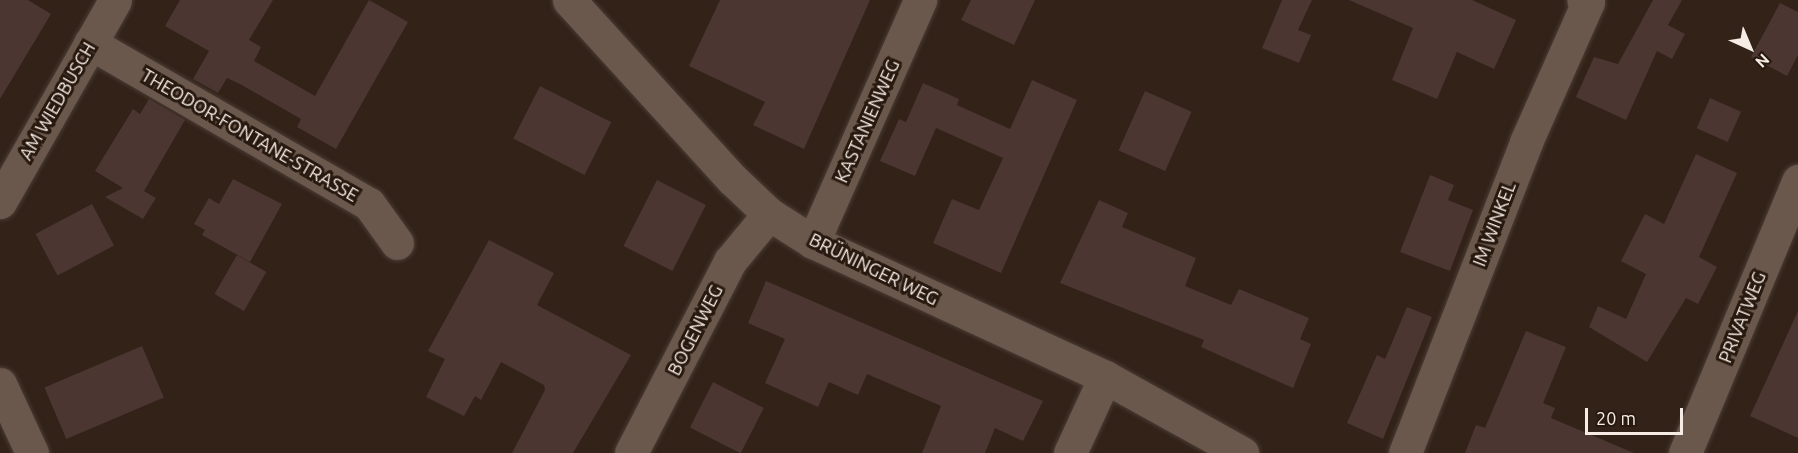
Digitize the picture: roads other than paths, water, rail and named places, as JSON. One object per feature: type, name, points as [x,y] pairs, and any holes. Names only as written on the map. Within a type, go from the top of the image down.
[{"type":"street","name":"AM WIEDBUSCH","points":[[0,202],[114,0]]},
{"type":"street","name":"BRÜNINGER WEG","points":[[569,0],[732,179],[769,214],[813,242],[1105,377],[1242,453]]},
{"type":"street","name":"KASTANIENWEG","points":[[813,242],[920,0]]},
{"type":"street","name":"IM WINKEL","points":[[1405,453],[1526,141],[1588,2],[1583,0]]},
{"type":"street","name":"THEODOR-FONTANE-STRASSE","points":[[90,43],[369,204],[397,243]]},
{"type":"street","name":"PRIVATWEG","points":[[1685,453],[1798,180]]},
{"type":"street","name":"BOGENWEG","points":[[631,453],[730,261],[769,214]]},
{"type":"street","points":[[1070,453],[1105,377]]},
{"type":"street","points":[[0,384],[32,453]]}]
